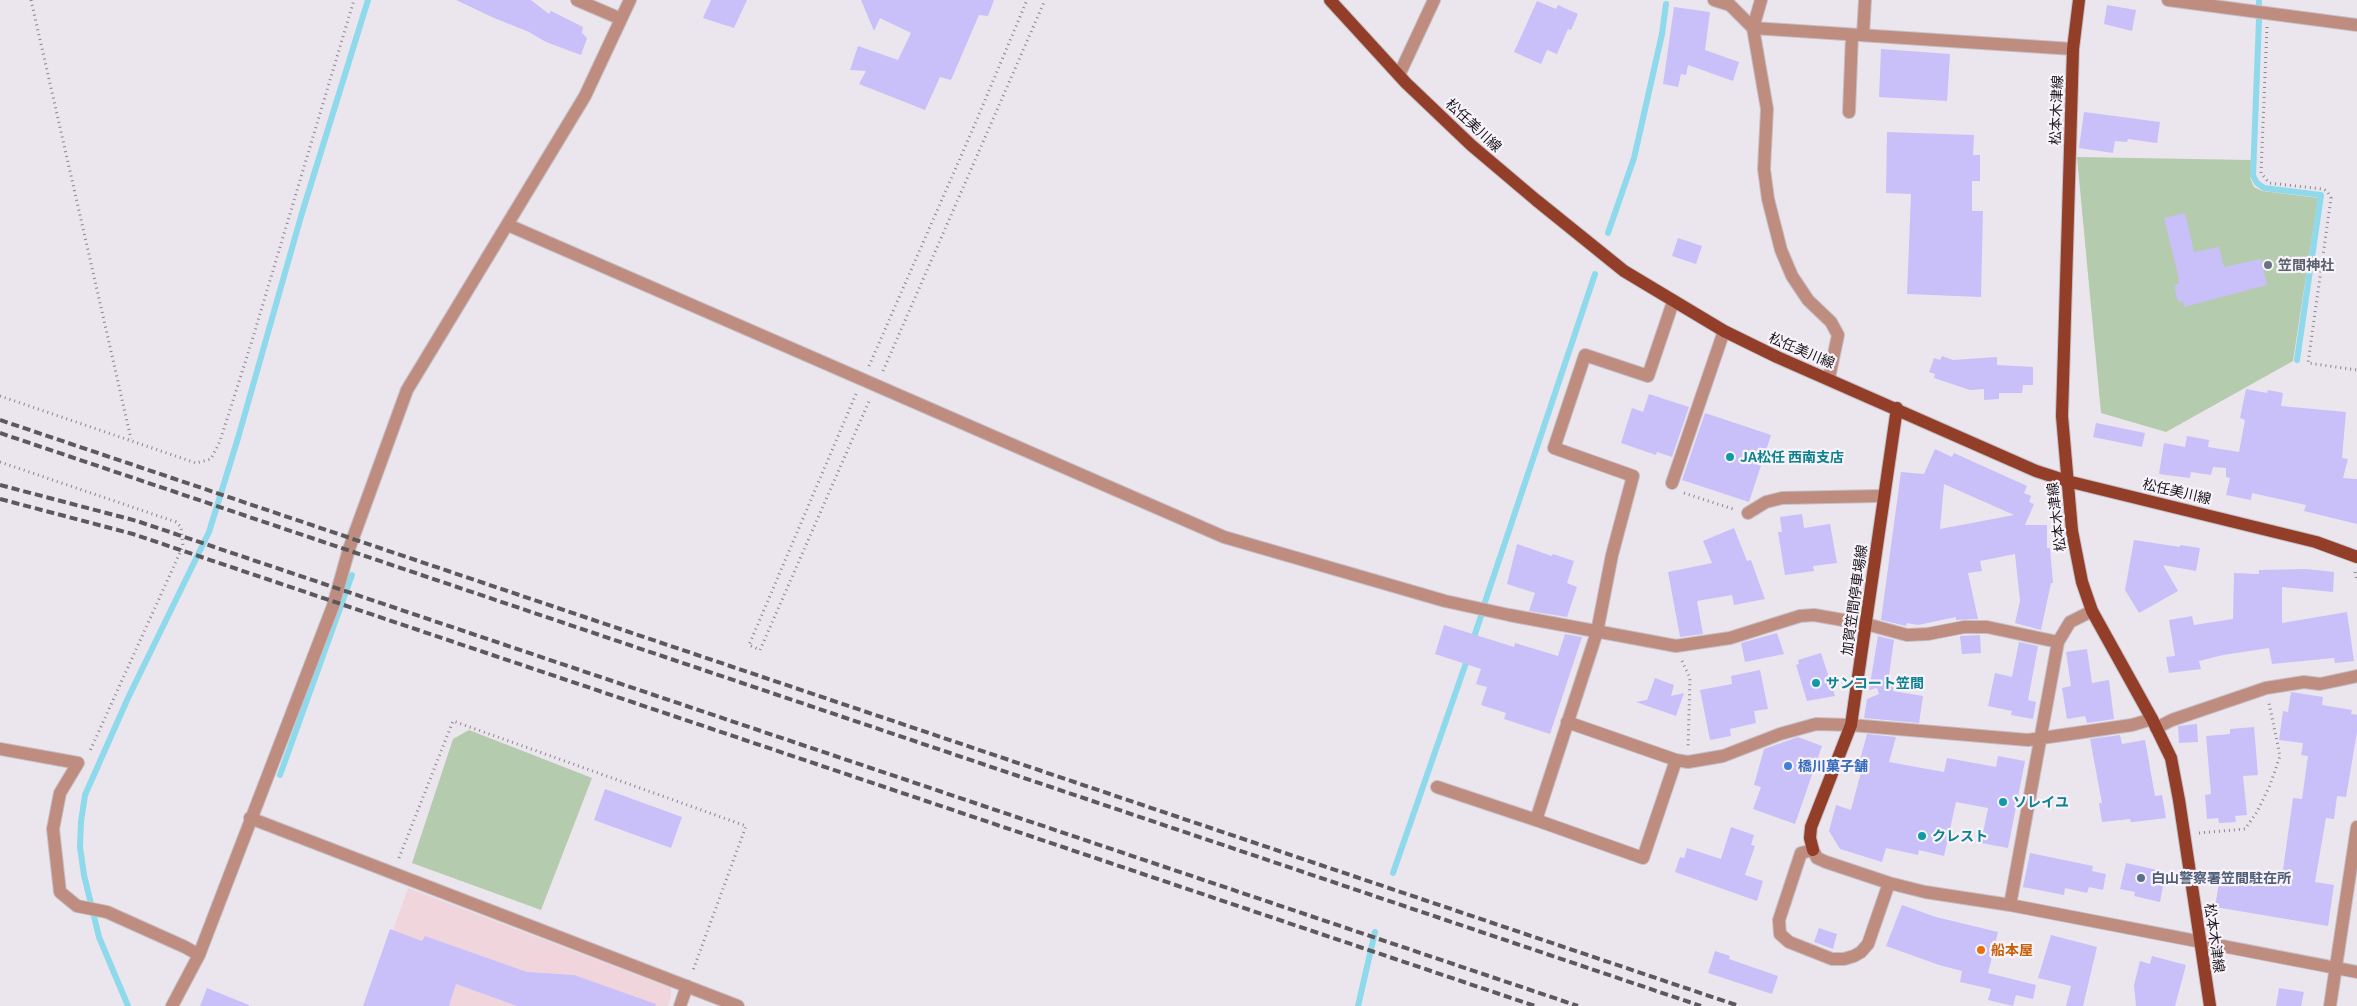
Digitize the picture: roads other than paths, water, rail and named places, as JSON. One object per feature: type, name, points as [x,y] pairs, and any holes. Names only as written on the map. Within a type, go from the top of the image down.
[{"type":"main road","name":"松任美川線","points":[[1330,0],[1399,75],[1471,144],[1536,200],[1624,271],[1724,331],[1778,357],[1898,408],[2036,471],[2067,481],[2247,523],[2316,542],[2357,557]]},
{"type":"main road","name":"松本木津線","points":[[2079,0],[2073,49],[2062,416],[2076,556],[2092,611],[2154,723],[2171,758],[2185,835],[2210,1006]]},
{"type":"main road","name":"加賀笠間停車場線","points":[[1812,850],[1811,827],[1850,725],[1898,408]]},
{"type":"street","points":[[577,0],[621,19]]},
{"type":"street","points":[[172,1006],[199,955],[333,606],[351,543],[407,390],[585,96],[630,0]]},
{"type":"street","points":[[1399,75],[1434,0]]},
{"type":"street","points":[[1714,0],[1730,5],[1753,28],[2073,49]]},
{"type":"street","points":[[1761,0],[1753,28],[1766,104],[1764,169],[1774,225],[1792,276],[1808,300],[1831,322],[1838,335],[1829,378]]},
{"type":"street","points":[[1849,112],[1858,35],[1865,0]]},
{"type":"street","points":[[2168,0],[2357,25]]},
{"type":"street","points":[[508,225],[1224,537],[1445,601],[1676,646],[1730,638],[1800,616],[1814,615],[1866,624],[1907,635],[1928,634],[1964,627],[1988,627],[2058,642]]},
{"type":"street","points":[[1536,820],[1597,632],[1612,555],[1633,476],[1554,448],[1585,355],[1648,376],[1673,302]]},
{"type":"street","points":[[1672,483],[1724,331]]},
{"type":"street","points":[[1748,513],[1766,502],[1782,498],[1878,496]]},
{"type":"street","points":[[2010,905],[2058,642],[2070,622],[2092,611]]},
{"type":"street","points":[[1567,722],[1682,761],[1723,756],[1780,734],[1816,724],[1850,725],[2028,740],[2040,739],[2172,720],[2266,688],[2290,683],[2320,684],[2357,676]]},
{"type":"street","points":[[0,749],[78,763],[60,793],[53,829],[60,892],[77,906],[107,912],[185,946],[199,955]]},
{"type":"street","points":[[1437,787],[1643,858],[1682,761]]},
{"type":"street","points":[[250,818],[738,1006]]},
{"type":"street","points":[[2330,1006],[2357,827]]},
{"type":"street","points":[[1889,883],[1868,944],[1861,952],[1844,959],[1832,959],[1789,942],[1780,934],[1779,920],[1801,853],[1812,850],[1817,858],[1826,862],[1889,883],[1925,892],[2010,905],[2357,972]]},
{"type":"street","points":[[680,1006],[687,986]]},
{"type":"waterway","points":[[128,1006],[99,937],[84,875],[80,847],[85,795],[128,698],[209,532],[238,438],[302,213],[368,0]]},
{"type":"waterway","points":[[1608,233],[1634,158],[1662,34],[1666,4]]},
{"type":"waterway","points":[[2259,20],[2253,176],[2257,183],[2264,188],[2321,195],[2297,360]]},
{"type":"waterway","points":[[1485,602],[1595,274]]},
{"type":"waterway","points":[[280,775],[352,575]]},
{"type":"waterway","points":[[1472,643],[1481,616]]},
{"type":"waterway","points":[[1393,873],[1468,657]]},
{"type":"waterway","points":[[1358,1006],[1375,932]]},
{"type":"railway","points":[[0,420],[1739,1006]]},
{"type":"railway","points":[[0,433],[1701,1006]]},
{"type":"railway","points":[[0,485],[137,521],[1578,1006]]},
{"type":"railway","points":[[0,499],[133,534],[1535,1006]]},
{"type":"place","name":"笠間神社","points":[[2268,265]]},
{"type":"place","name":"JA松任 西南支店","points":[[1730,457]]},
{"type":"place","name":"サンコート笠間","points":[[1816,683]]},
{"type":"place","name":"橋川菓子舗","points":[[1788,766]]},
{"type":"place","name":"ソレイユ","points":[[2003,802]]},
{"type":"place","name":"クレスト","points":[[1922,836]]},
{"type":"place","name":"白山警察署笠間駐在所","points":[[2141,878]]},
{"type":"place","name":"船本屋","points":[[1981,950]]}]
